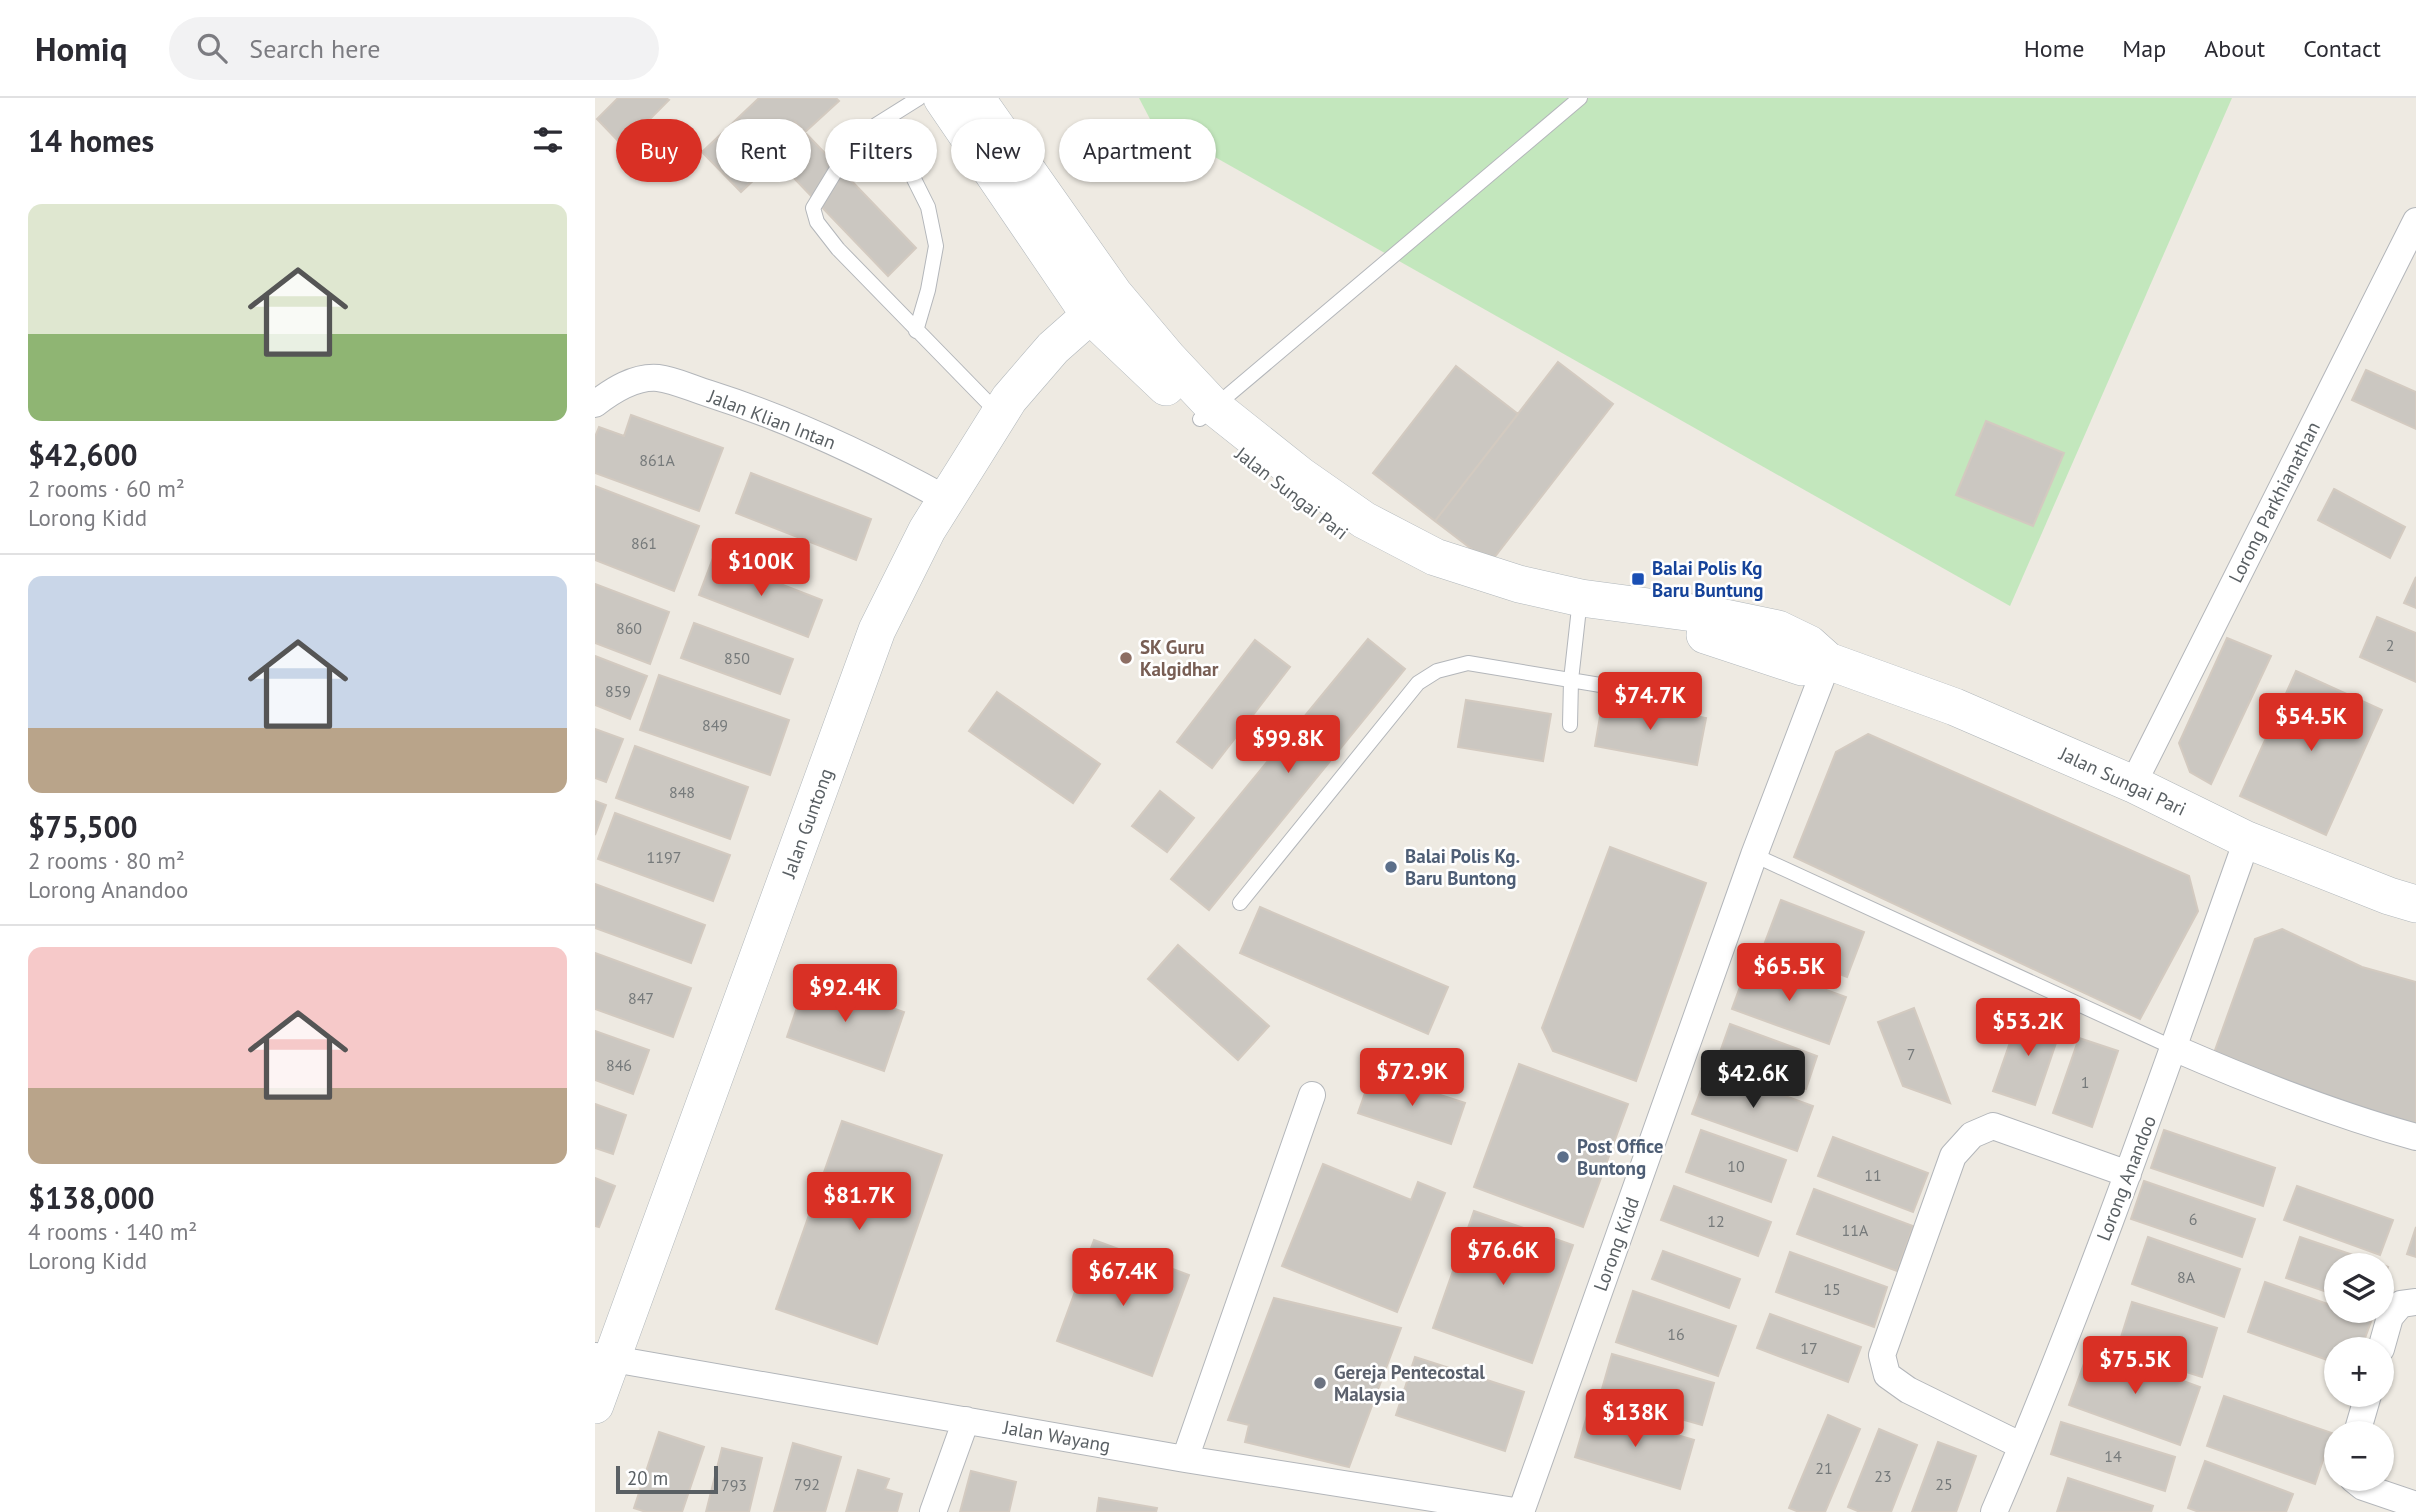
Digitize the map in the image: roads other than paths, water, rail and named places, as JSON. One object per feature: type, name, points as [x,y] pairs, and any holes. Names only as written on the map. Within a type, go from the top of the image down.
[{"type":"main road","name":"Jalan Sungai Pari","points":[[942,98],[1102,304],[1168,358],[1206,412],[1364,520],[1435,557],[1579,607],[1710,636],[1802,667],[1828,662],[1955,707],[2133,784],[2247,840],[2416,904]]},
{"type":"main road","name":"Jalan Sungai Pari","points":[[977,98],[1102,304]]},
{"type":"main road","name":"Jalan Guntong","points":[[595,1405],[604,1357],[877,630],[927,530],[1009,399],[1053,348],[1102,304]]},
{"type":"street","name":"Lorong Parkhianathan","points":[[2133,784],[2416,221]]},
{"type":"street","name":"Jalan Klian Intan","points":[[595,404],[619,385],[657,378],[745,405],[828,439],[946,499]]},
{"type":"street","name":"Lorong Kidd","points":[[1521,1512],[1754,855],[1828,662]]},
{"type":"street","name":"Lorong Anandoo","points":[[1994,1512],[2128,1174],[2247,840]]},
{"type":"street","points":[[2174,1048],[2236,1075],[2340,1114],[2416,1137]]},
{"type":"street","points":[[1185,1460],[1312,1095]]},
{"type":"street","points":[[2022,1446],[1908,1390],[1888,1376],[1882,1355],[1953,1156],[1972,1135],[1993,1126],[2128,1174]]},
{"type":"street","points":[[2384,1337],[2390,1317],[2402,1304],[2416,1302]]},
{"type":"street","name":"Jalan Wayang","points":[[604,1357],[1185,1460],[1521,1512]]},
{"type":"street","points":[[933,1512],[966,1420]]},
{"type":"street","points":[[2375,1491],[2416,1505]]},
{"type":"lane","points":[[886,119],[919,98]]},
{"type":"lane","points":[[1206,412],[1580,98]]},
{"type":"lane","points":[[829,182],[813,208],[817,222],[838,249],[999,414]]},
{"type":"lane","points":[[916,182],[928,206],[936,246],[928,290],[916,331]]},
{"type":"lane","points":[[1570,725],[1571,680],[1579,607]]},
{"type":"lane","points":[[1240,903],[1418,683],[1437,671],[1468,663],[1691,700]]},
{"type":"lane","points":[[1754,855],[2174,1048]]},
{"type":"place","name":"Balai Polis Kg Baru Buntung","points":[[1638,579]]},
{"type":"place","name":"SK Guru Kalgidhar","points":[[1126,658]]},
{"type":"place","name":"Balai Polis Kg. Baru Buntong","points":[[1391,867]]},
{"type":"place","name":"Post Office Buntong","points":[[1563,1157]]},
{"type":"place","name":"Gereja Pentecostal Malaysia","points":[[1320,1383]]}]
